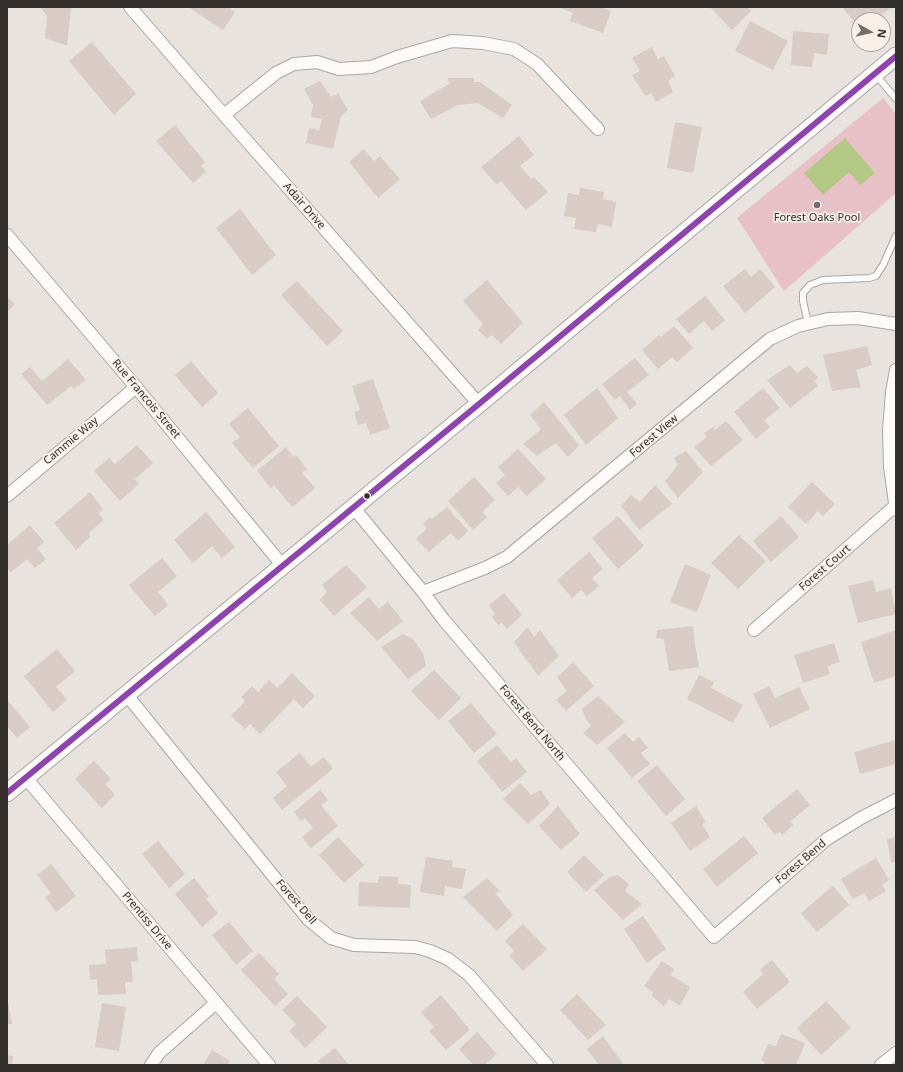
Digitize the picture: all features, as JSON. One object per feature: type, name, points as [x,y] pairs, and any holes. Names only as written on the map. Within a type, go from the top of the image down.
[{"type":"main road","points":[[7,792],[479,404],[896,56]]},
{"type":"street","name":"Adair Drive","points":[[130,7],[479,404]]},
{"type":"street","points":[[224,115],[276,73],[294,64],[317,62],[339,69],[371,67],[397,57],[452,41],[483,43],[514,49],[537,64],[598,129]]},
{"type":"street","name":"Rue Francois Street","points":[[7,235],[136,387],[282,565]]},
{"type":"street","name":"Forest View","points":[[423,592],[486,568],[507,557],[770,339],[808,323],[843,317],[896,324]]},
{"type":"street","points":[[896,370],[892,392],[889,430],[890,467],[896,508]]},
{"type":"street","name":"Cammie Way","points":[[7,496],[136,387]]},
{"type":"street","name":"Forest Bend North","points":[[353,507],[423,592],[443,619],[714,937]]},
{"type":"street","name":"Forest Court","points":[[754,630],[896,508]]},
{"type":"street","name":"Forest Dell","points":[[126,694],[308,919],[331,938],[354,945],[415,948],[430,951],[448,959],[469,975],[547,1065]]},
{"type":"street","name":"Prentiss Drive","points":[[25,777],[269,1065]]},
{"type":"street","name":"Forest Bend","points":[[714,937],[827,839],[861,818],[896,800]]},
{"type":"street","points":[[150,1065],[159,1053],[216,1002]]},
{"type":"street","points":[[881,1065],[896,1053]]},
{"type":"lane","points":[[875,74],[896,99]]},
{"type":"lane","points":[[808,323],[803,301],[803,293],[810,285],[824,280],[869,278],[876,276],[883,265],[896,236]]},
{"type":"shaded area","name":"Forest Oaks Pool","points":[[883,98],[896,114],[896,193],[784,291],[737,218]]},
{"type":"shaded area","points":[[845,138],[875,173],[860,185],[849,172],[823,195],[804,173]]},
{"type":"building","points":[[40,7],[69,7],[71,9],[67,46],[45,38],[47,16]]},
{"type":"building","points":[[188,7],[228,7],[235,12],[223,30]]},
{"type":"building","points":[[561,7],[601,7],[611,11],[603,33],[570,21],[573,13]]},
{"type":"building","points":[[710,7],[747,7],[751,11],[732,30]]},
{"type":"building","points":[[842,7],[887,7],[889,9],[885,12],[851,12],[851,18]]},
{"type":"building","points":[[750,21],[788,41],[773,70],[735,51]]},
{"type":"building","points":[[793,31],[829,34],[827,55],[814,53],[812,67],[791,65]]},
{"type":"building","points":[[92,42],[136,94],[114,115],[69,61]]},
{"type":"building","points":[[652,47],[658,59],[664,56],[675,76],[668,81],[673,92],[656,102],[651,93],[645,96],[632,75],[640,71],[632,58]]},
{"type":"building","points":[[448,78],[474,78],[474,82],[480,82],[512,105],[503,118],[478,103],[458,105],[431,119],[420,101],[449,84]]},
{"type":"building","points":[[320,81],[331,97],[338,93],[348,110],[341,116],[333,149],[306,143],[309,128],[319,130],[322,119],[311,117],[313,105],[304,89]]},
{"type":"building","points":[[675,122],[702,127],[693,173],[667,168]]},
{"type":"building","points":[[175,125],[205,162],[201,166],[206,172],[193,183],[156,141]]},
{"type":"building","points":[[519,136],[534,155],[520,166],[531,179],[534,177],[548,192],[526,210],[501,181],[496,184],[481,167]]},
{"type":"building","points":[[364,149],[374,161],[380,156],[400,179],[378,198],[349,162]]},
{"type":"building","points":[[580,188],[604,192],[603,199],[616,202],[612,227],[598,224],[596,232],[574,229],[576,218],[564,216],[568,193],[579,195]]},
{"type":"building","points":[[240,209],[276,255],[252,275],[216,228]]},
{"type":"building","points":[[745,269],[751,277],[760,269],[775,287],[745,313],[723,286]]},
{"type":"building","points":[[487,280],[523,323],[501,344],[492,335],[487,339],[478,330],[483,324],[463,301]]},
{"type":"building","points":[[297,281],[343,331],[327,346],[281,295]]},
{"type":"building","points":[[705,296],[725,320],[712,331],[704,321],[689,334],[676,319]]},
{"type":"building","points":[[7,297],[15,304],[7,312]]},
{"type":"building","points":[[674,326],[693,348],[677,362],[672,357],[658,369],[642,350],[659,335],[661,337]]},
{"type":"building","points":[[867,346],[872,365],[856,370],[861,387],[832,391],[823,355]]},
{"type":"building","points":[[635,358],[649,375],[627,392],[637,404],[630,410],[620,396],[615,400],[602,384]]},
{"type":"building","points":[[68,359],[86,380],[74,389],[71,386],[47,405],[21,374],[30,367],[42,381]]},
{"type":"building","points":[[191,361],[218,393],[202,407],[175,375]]},
{"type":"building","points":[[790,365],[797,373],[807,366],[818,377],[815,381],[818,386],[790,408],[767,380]]},
{"type":"building","points":[[373,379],[390,428],[370,435],[366,423],[358,425],[354,412],[360,410],[352,386]]},
{"type":"building","points":[[597,388],[618,418],[586,445],[564,415]]},
{"type":"building","points":[[763,388],[780,408],[764,420],[770,427],[756,439],[734,412]]},
{"type":"building","points":[[544,402],[579,445],[568,457],[556,443],[537,456],[523,444],[541,429],[530,415]]},
{"type":"building","points":[[248,408],[279,446],[253,468],[232,443],[240,437],[229,424]]},
{"type":"building","points":[[726,421],[743,440],[711,466],[694,447],[707,437],[704,433],[713,427],[715,430]]},
{"type":"building","points":[[137,445],[153,463],[135,479],[139,484],[120,501],[94,471],[109,458],[115,464]]},
{"type":"building","points":[[286,447],[293,457],[296,455],[307,469],[302,473],[315,488],[292,507],[274,485],[271,488],[257,471]]},
{"type":"building","points":[[518,449],[546,479],[527,496],[518,487],[508,496],[496,483],[505,475],[498,467]]},
{"type":"building","points":[[686,451],[703,472],[678,498],[665,481],[678,465],[674,458]]},
{"type":"building","points":[[474,477],[495,500],[482,512],[487,517],[473,530],[448,501]]},
{"type":"building","points":[[812,482],[835,504],[823,516],[818,511],[806,524],[788,507]]},
{"type":"building","points":[[655,485],[672,504],[639,530],[621,506],[631,495],[640,502]]},
{"type":"building","points":[[90,492],[103,509],[98,513],[104,520],[89,533],[91,536],[76,550],[54,523]]},
{"type":"building","points":[[447,507],[468,531],[458,541],[451,533],[429,552],[416,539],[427,528],[423,524],[430,517],[432,519]]},
{"type":"building","points":[[206,512],[235,547],[222,558],[212,546],[193,563],[174,540]]},
{"type":"building","points":[[618,516],[644,546],[618,569],[592,538]]},
{"type":"building","points":[[781,516],[799,537],[771,562],[753,541]]},
{"type":"building","points":[[30,525],[44,542],[37,548],[46,559],[35,568],[27,559],[11,572],[7,568],[7,545]]},
{"type":"building","points":[[739,535],[766,561],[738,589],[711,563]]},
{"type":"building","points":[[589,552],[603,569],[592,578],[599,586],[587,596],[581,590],[572,598],[557,580]]},
{"type":"building","points":[[162,558],[177,576],[158,592],[168,605],[155,616],[129,585]]},
{"type":"building","points":[[685,564],[711,575],[697,612],[670,602]]},
{"type":"building","points":[[346,565],[367,587],[334,616],[320,600],[327,592],[322,585]]},
{"type":"building","points":[[873,580],[876,592],[891,588],[896,614],[858,623],[848,586]]},
{"type":"building","points":[[504,593],[522,615],[507,629],[502,623],[498,625],[492,617],[495,614],[489,605]]},
{"type":"building","points":[[369,597],[379,609],[388,602],[403,621],[377,641],[350,613]]},
{"type":"building","points":[[693,626],[699,667],[669,671],[664,639],[656,638],[657,630]]},
{"type":"building","points":[[528,627],[534,637],[540,630],[559,656],[538,676],[514,642]]},
{"type":"building","points":[[896,630],[896,676],[874,683],[861,642]]},
{"type":"building","points":[[403,634],[413,639],[423,653],[426,666],[408,679],[381,647]]},
{"type":"building","points":[[834,643],[840,662],[827,666],[830,674],[803,683],[794,655]]},
{"type":"building","points":[[57,649],[75,671],[56,687],[67,700],[53,712],[24,676]]},
{"type":"building","points":[[573,662],[594,686],[566,711],[556,700],[567,691],[557,677]]},
{"type":"building","points":[[434,670],[461,698],[439,720],[411,691]]},
{"type":"building","points":[[292,673],[315,696],[303,708],[294,699],[260,734],[250,724],[245,729],[231,716],[245,701],[241,697],[252,686],[258,692],[269,680],[277,688]]},
{"type":"building","points":[[699,675],[714,682],[711,688],[743,705],[733,723],[687,699]]},
{"type":"building","points":[[769,686],[775,698],[799,687],[810,709],[770,728],[753,694]]},
{"type":"building","points":[[598,696],[625,722],[597,745],[583,733],[591,725],[587,721],[582,709]]},
{"type":"building","points":[[7,700],[30,727],[17,738],[7,726]]},
{"type":"building","points":[[471,703],[497,734],[474,753],[448,721]]},
{"type":"building","points":[[625,733],[633,742],[639,737],[648,748],[641,753],[650,764],[632,778],[607,748]]},
{"type":"building","points":[[896,740],[896,764],[860,774],[854,752]]},
{"type":"building","points":[[497,745],[511,762],[516,758],[527,772],[502,792],[477,761]]},
{"type":"building","points":[[300,753],[311,767],[324,757],[333,769],[282,810],[273,798],[287,786],[276,772]]},
{"type":"building","points":[[94,761],[111,779],[105,784],[115,795],[102,808],[75,779]]},
{"type":"building","points":[[657,765],[685,799],[666,816],[637,781]]},
{"type":"building","points":[[520,783],[531,795],[541,790],[550,804],[528,824],[503,799]]},
{"type":"building","points":[[797,789],[810,805],[791,821],[793,825],[782,835],[780,832],[775,835],[762,818]]},
{"type":"building","points":[[320,790],[328,800],[321,805],[338,826],[311,848],[302,837],[313,828],[305,818],[301,821],[294,812]]},
{"type":"building","points":[[558,806],[580,834],[561,850],[539,826]]},
{"type":"building","points":[[696,806],[706,822],[702,824],[710,837],[690,851],[671,823]]},
{"type":"building","points":[[744,836],[758,853],[717,887],[703,869]]},
{"type":"building","points":[[338,837],[364,865],[344,883],[319,855]]},
{"type":"building","points":[[896,837],[896,862],[891,863],[887,839]]},
{"type":"building","points":[[158,841],[185,874],[169,888],[142,854]]},
{"type":"building","points":[[584,855],[604,875],[586,892],[567,872]]},
{"type":"building","points":[[426,857],[453,861],[452,867],[466,869],[462,889],[445,886],[444,896],[420,892]]},
{"type":"building","points":[[876,858],[889,880],[882,885],[886,891],[869,901],[864,893],[853,899],[841,879]]},
{"type":"building","points":[[51,864],[76,896],[56,912],[45,897],[51,893],[37,875]]},
{"type":"building","points":[[618,875],[629,884],[625,891],[642,904],[623,920],[594,890],[610,877]]},
{"type":"building","points":[[379,876],[398,877],[398,884],[411,885],[410,908],[358,906],[359,882],[378,883]]},
{"type":"building","points":[[194,878],[209,896],[206,899],[218,913],[202,927],[175,894]]},
{"type":"building","points":[[487,878],[500,891],[495,893],[513,915],[497,931],[463,897]]},
{"type":"building","points":[[833,886],[849,905],[817,932],[801,913]]},
{"type":"building","points":[[643,916],[666,949],[647,963],[624,929]]},
{"type":"building","points":[[229,922],[253,951],[236,965],[212,935]]},
{"type":"building","points":[[523,924],[547,949],[523,971],[509,956],[514,951],[505,941]]},
{"type":"building","points":[[137,947],[138,961],[131,962],[133,982],[125,982],[126,994],[98,995],[97,979],[90,980],[89,965],[106,964],[105,950]]},
{"type":"building","points":[[259,953],[279,974],[274,979],[288,994],[275,1006],[241,970]]},
{"type":"building","points":[[772,960],[790,982],[757,1009],[743,992],[763,974],[760,969]]},
{"type":"building","points":[[662,961],[674,969],[671,975],[690,987],[680,1006],[669,999],[664,1006],[652,996],[653,992],[644,986]]},
{"type":"building","points":[[577,994],[606,1025],[588,1040],[560,1010]]},
{"type":"building","points":[[441,995],[470,1030],[446,1050],[429,1031],[434,1027],[421,1012]]},
{"type":"building","points":[[297,996],[327,1027],[305,1048],[289,1031],[296,1024],[282,1010]]},
{"type":"building","points":[[7,997],[12,1024],[7,1024]]},
{"type":"building","points":[[826,1001],[851,1028],[821,1055],[797,1028]]},
{"type":"building","points":[[102,1003],[126,1007],[119,1051],[95,1047]]},
{"type":"building","points":[[477,1032],[497,1054],[484,1065],[473,1065],[459,1049]]},
{"type":"building","points":[[781,1034],[805,1043],[796,1065],[764,1065],[765,1062],[761,1060],[768,1044],[776,1046]]},
{"type":"building","points":[[603,1036],[624,1065],[599,1065],[587,1049]]},
{"type":"building","points":[[335,1048],[349,1065],[321,1065],[318,1061]]},
{"type":"building","points":[[212,1050],[230,1061],[227,1065],[203,1065]]},
{"type":"building","points":[[7,1055],[13,1056],[12,1065],[7,1065]]},
{"type":"transit line","points":[[7,793],[479,404],[896,56]]},
{"type":"place","name":"Forest Oaks Pool","points":[[817,205]]}]
